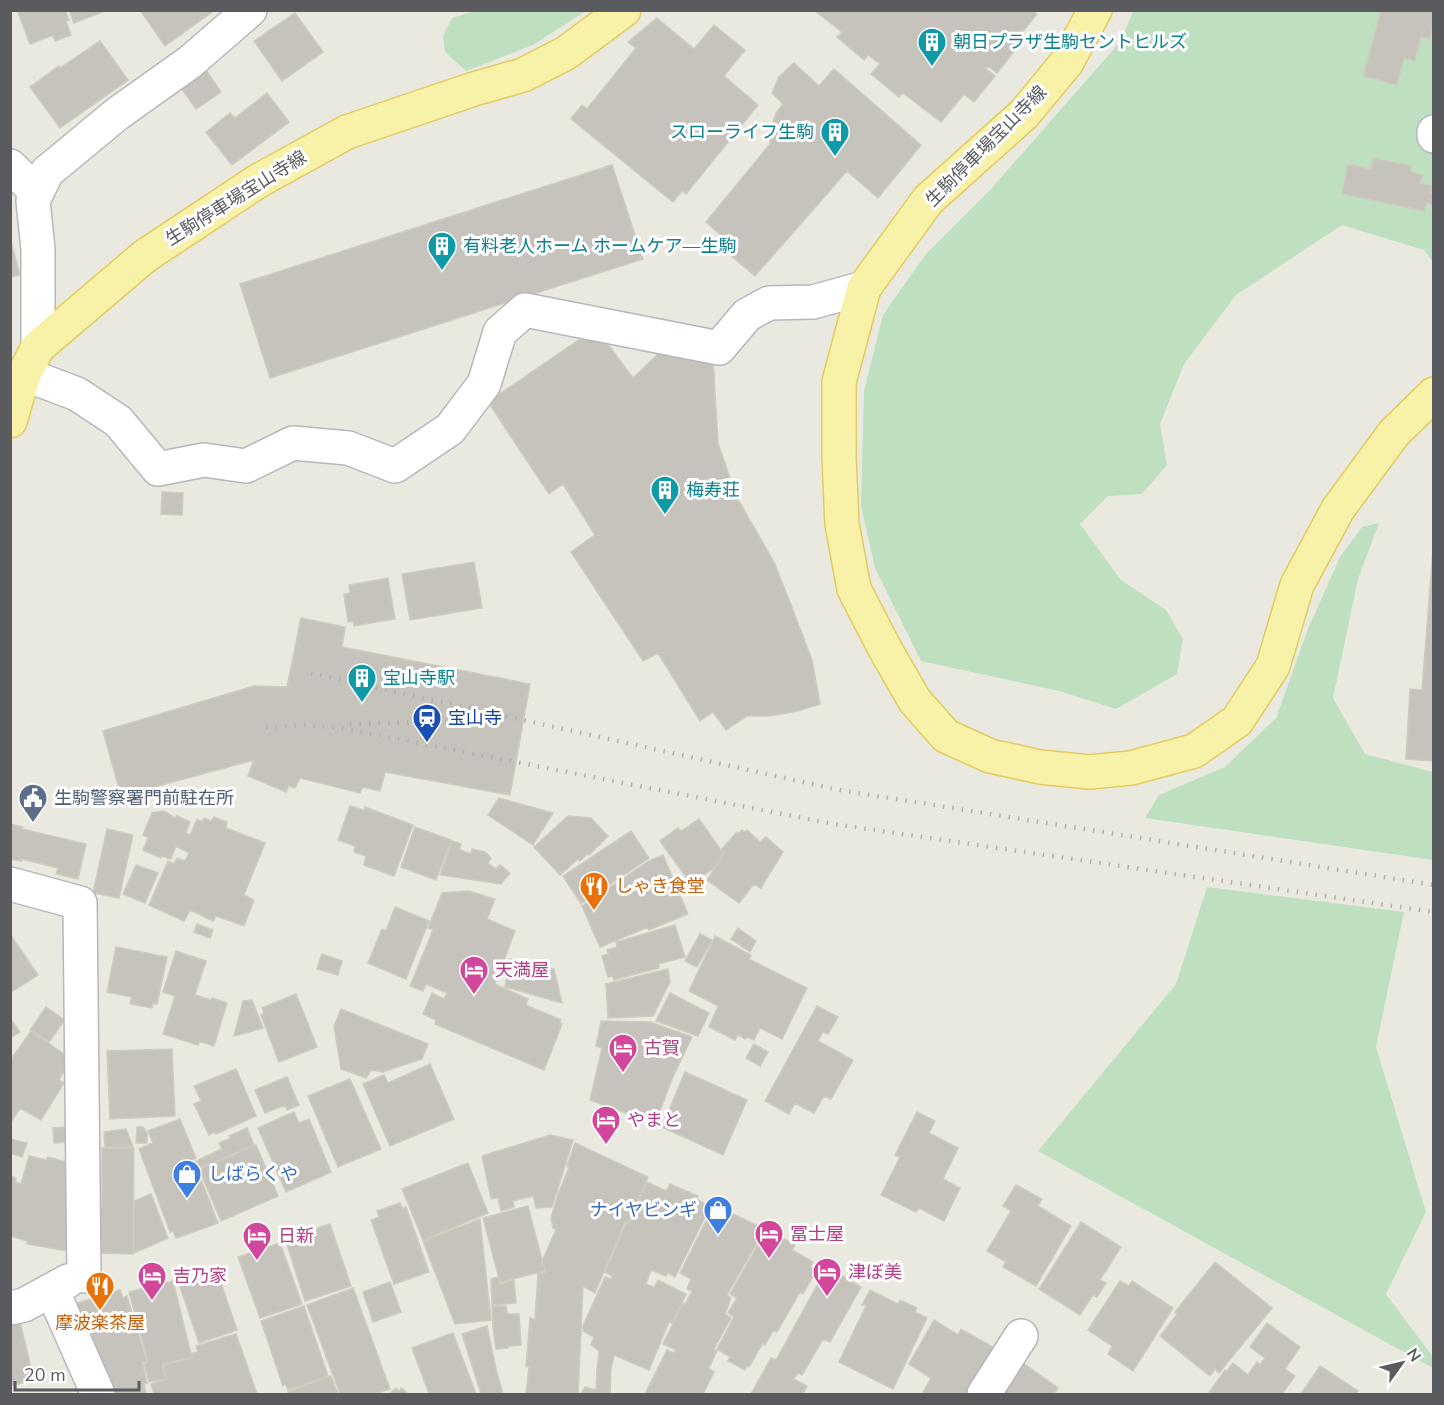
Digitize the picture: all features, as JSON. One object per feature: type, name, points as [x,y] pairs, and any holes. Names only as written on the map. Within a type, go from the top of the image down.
[{"type":"main road","name":"生駒停車場宝山寺線","points":[[31,360],[145,256],[258,181],[347,132],[474,88],[523,75],[566,53],[624,10]]},
{"type":"main road","name":"生駒停車場宝山寺線","points":[[1095,10],[1068,62],[1024,114],[928,200],[864,288],[839,382],[842,524],[854,589],[885,650],[915,701],[946,736],[990,756],[1040,767],[1089,772],[1131,768],[1194,751],[1237,721],[1273,666],[1297,585],[1338,509],[1394,433],[1434,394]]},
{"type":"main road","points":[[10,421],[31,360]]},
{"type":"street","points":[[250,10],[190,62],[117,114],[46,172],[33,201],[38,249],[31,360],[118,421],[158,469],[204,460],[246,466],[293,443],[348,448],[395,466],[450,429],[484,384],[500,332],[525,310],[719,348],[747,315],[769,303],[813,302],[864,288]]},
{"type":"street","points":[[10,166],[37,193]]},
{"type":"street","points":[[10,884],[80,903],[68,1282],[98,1395]]},
{"type":"street","points":[[10,1308],[24,1305],[68,1282]]},
{"type":"street","points":[[984,1395],[1021,1336]]},
{"type":"green space","points":[[478,10],[586,11],[533,45],[466,71],[445,52],[443,36],[452,18]]},
{"type":"green space","points":[[1133,11],[1433,11],[1433,262],[1424,250],[1342,225],[1236,295],[1184,364],[1160,424],[1167,465],[1142,494],[1108,496],[1080,524],[1121,580],[1166,610],[1183,639],[1177,674],[1116,709],[1059,691],[921,661],[875,568],[861,506],[864,391],[883,315],[926,254],[991,189],[1121,41]]},
{"type":"green space","points":[[1379,523],[1358,579],[1333,698],[1365,754],[1433,772],[1433,860],[1145,818],[1159,795],[1225,767],[1276,718],[1308,629],[1340,557],[1362,527]]},
{"type":"green space","points":[[1207,887],[1404,912],[1376,1047],[1426,1212],[1386,1294],[1433,1357],[1433,1368],[1038,1151],[1176,984]]},
{"type":"building","points":[[17,10],[65,10],[71,35],[55,41],[53,35],[30,44]]},
{"type":"building","points":[[69,10],[107,10],[74,23]]},
{"type":"building","points":[[140,10],[215,10],[165,46]]},
{"type":"building","name":"朝日プラザ生駒セントヒルズ","points":[[814,10],[1032,10],[1037,14],[1015,41],[1020,44],[997,73],[988,66],[986,69],[995,76],[974,102],[964,94],[941,122],[903,93],[899,97],[871,74],[880,64],[868,55],[864,60],[837,37],[842,32]]},
{"type":"building","points":[[1381,10],[1434,10],[1434,24],[1429,39],[1421,37],[1415,61],[1404,58],[1397,85],[1363,76]]},
{"type":"building","points":[[295,13],[323,52],[282,81],[254,41]]},
{"type":"building","points":[[657,18],[694,49],[714,25],[745,50],[724,76],[758,105],[686,194],[682,191],[673,202],[571,119],[582,105],[587,109],[636,48],[628,42]]},
{"type":"building","points":[[100,41],[128,80],[60,128],[30,87]]},
{"type":"building","name":"スローライフ生駒","points":[[794,63],[819,86],[834,69],[921,145],[878,198],[847,171],[755,276],[722,248],[727,241],[706,222],[770,144],[773,122],[783,104],[772,93],[779,77]]},
{"type":"building","points":[[206,70],[221,92],[196,109],[181,88]]},
{"type":"building","points":[[267,93],[289,122],[232,165],[206,132],[230,113],[235,118]]},
{"type":"building","points":[[1373,158],[1412,166],[1411,172],[1423,175],[1420,183],[1432,186],[1430,193],[1434,193],[1434,205],[1426,203],[1425,211],[1342,194],[1348,164],[1371,169]]},
{"type":"building","name":"有料老人ホーム ホームケア―生駒","points":[[612,165],[643,259],[270,378],[240,284]]},
{"type":"building","points":[[10,238],[20,275],[10,277]]},
{"type":"building","name":"梅寿荘","points":[[596,328],[633,378],[660,352],[713,358],[718,443],[736,496],[774,562],[791,605],[812,660],[820,704],[769,716],[747,716],[726,730],[713,712],[700,721],[658,653],[643,661],[571,552],[595,535],[563,484],[549,494],[488,402]]},
{"type":"building","points":[[162,492],[183,493],[182,515],[161,514]]},
{"type":"building","points":[[1434,536],[1434,761],[1406,759],[1410,689],[1422,690]]},
{"type":"building","points":[[474,562],[482,608],[410,620],[402,574]]},
{"type":"building","points":[[388,578],[395,619],[354,626],[353,621],[348,622],[344,594],[350,593],[349,585]]},
{"type":"building","name":"宝山寺駅","points":[[301,618],[345,627],[342,647],[530,684],[510,795],[385,772],[380,791],[363,787],[360,793],[300,778],[295,788],[289,786],[286,792],[248,776],[254,760],[121,796],[103,731],[254,686],[287,687]]},
{"type":"building","points":[[499,798],[553,813],[533,845],[488,815]]},
{"type":"building","points":[[350,806],[364,810],[365,807],[413,825],[394,876],[364,865],[366,856],[354,852],[355,846],[338,840]]},
{"type":"building","points":[[164,811],[175,818],[177,816],[190,822],[186,833],[190,835],[197,819],[203,822],[204,818],[211,821],[214,817],[227,822],[226,828],[265,843],[244,895],[254,900],[244,926],[216,916],[213,921],[190,910],[184,921],[149,905],[168,861],[174,864],[177,858],[185,861],[189,853],[176,846],[171,859],[162,856],[161,858],[143,850],[148,838],[143,835],[152,813]]},
{"type":"building","points":[[568,816],[591,818],[608,836],[589,855],[587,854],[580,861],[578,859],[560,875],[534,847]]},
{"type":"building","points":[[699,819],[723,853],[717,866],[691,884],[660,841],[678,828],[681,831]]},
{"type":"building","points":[[10,824],[86,844],[78,879],[56,874],[58,868],[22,859],[22,861],[10,859]]},
{"type":"building","points":[[415,827],[451,840],[436,880],[401,867]]},
{"type":"building","points":[[107,829],[133,835],[119,898],[93,893]]},
{"type":"building","points":[[742,830],[745,832],[747,830],[760,842],[766,837],[783,852],[761,888],[754,884],[739,903],[707,880],[724,854],[721,850],[737,832]]},
{"type":"building","points":[[631,831],[649,858],[581,904],[563,876]]},
{"type":"building","points":[[452,841],[461,844],[460,850],[471,854],[472,849],[485,852],[491,858],[488,863],[496,869],[500,865],[510,873],[501,884],[440,875]]},
{"type":"building","points":[[663,855],[688,914],[600,947],[582,906],[649,861]]},
{"type":"building","points":[[136,865],[158,873],[145,903],[123,894]]},
{"type":"building","points":[[469,891],[495,899],[487,919],[515,931],[495,984],[528,999],[526,1005],[561,1020],[559,1024],[562,1024],[544,1070],[435,1024],[436,1020],[423,1014],[432,993],[444,999],[447,993],[426,984],[423,991],[410,986],[433,930],[428,928],[442,893]]},
{"type":"building","points":[[395,907],[429,921],[406,979],[368,963],[382,929],[386,931]]},
{"type":"building","points":[[197,924],[213,930],[210,938],[194,932]]},
{"type":"building","points":[[675,925],[685,957],[658,964],[659,968],[614,980],[613,976],[608,977],[602,956],[609,954],[607,950],[617,947],[616,942]]},
{"type":"building","points":[[738,928],[756,941],[750,952],[731,939]]},
{"type":"building","points":[[10,934],[38,975],[10,993]]},
{"type":"building","points":[[700,934],[712,940],[697,967],[685,961]]},
{"type":"building","points":[[715,936],[751,955],[749,959],[807,988],[782,1039],[760,1028],[754,1040],[738,1035],[735,1040],[709,1027],[718,1006],[689,991]]},
{"type":"building","points":[[116,947],[167,957],[157,1004],[153,1003],[152,1008],[130,1004],[132,997],[107,992]]},
{"type":"building","points":[[176,951],[206,961],[195,995],[227,1003],[214,1046],[199,1041],[198,1045],[163,1034],[175,996],[163,992]]},
{"type":"building","points":[[322,954],[342,961],[338,975],[317,969]]},
{"type":"building","points":[[510,959],[554,969],[562,1003],[505,987]]},
{"type":"building","points":[[668,969],[670,982],[653,1016],[608,1018],[606,984]]},
{"type":"building","points":[[670,993],[709,1013],[698,1036],[656,1021]]},
{"type":"building","points":[[296,994],[317,1047],[279,1062],[261,1015],[264,1013],[262,1008]]},
{"type":"building","points":[[252,1000],[263,1028],[234,1036],[243,1001]]},
{"type":"building","points":[[817,1006],[838,1017],[828,1034],[823,1032],[818,1041],[853,1060],[831,1099],[824,1096],[814,1113],[795,1103],[789,1114],[765,1101]]},
{"type":"building","points":[[46,1007],[65,1020],[49,1042],[30,1030]]},
{"type":"building","points":[[341,1009],[428,1044],[422,1059],[383,1072],[371,1070],[366,1078],[341,1069],[334,1026]]},
{"type":"building","points":[[10,1018],[20,1032],[10,1038]]},
{"type":"building","points":[[601,1021],[650,1022],[692,1037],[672,1079],[655,1124],[590,1100],[602,1048],[596,1046]]},
{"type":"building","points":[[31,1031],[71,1059],[59,1080],[64,1083],[41,1120],[20,1108],[10,1124],[10,1061]]},
{"type":"building","points":[[754,1044],[768,1052],[760,1066],[746,1058]]},
{"type":"building","points":[[172,1049],[175,1116],[110,1119],[107,1051]]},
{"type":"building","points":[[430,1064],[454,1119],[390,1146],[363,1084],[384,1075],[388,1083]]},
{"type":"building","points":[[236,1069],[256,1116],[209,1135],[194,1104],[201,1101],[194,1086]]},
{"type":"building","points":[[685,1072],[747,1100],[723,1155],[662,1127]]},
{"type":"building","points":[[287,1077],[299,1105],[287,1110],[285,1105],[265,1113],[255,1090]]},
{"type":"building","points":[[350,1079],[381,1149],[338,1167],[308,1096]]},
{"type":"building","points":[[294,1112],[299,1123],[309,1119],[331,1172],[286,1192],[258,1128]]},
{"type":"building","points":[[917,1112],[935,1121],[929,1133],[958,1148],[943,1179],[960,1188],[944,1221],[919,1208],[916,1212],[881,1195],[900,1157],[895,1155]]},
{"type":"building","points":[[180,1119],[218,1223],[176,1238],[173,1231],[170,1232],[139,1149],[153,1143],[148,1131]]},
{"type":"building","points":[[70,1127],[70,1142],[54,1143],[53,1128]]},
{"type":"building","points":[[137,1127],[143,1127],[147,1133],[147,1143],[136,1143]]},
{"type":"building","points":[[247,1128],[254,1145],[199,1169],[196,1161],[222,1149],[219,1143]]},
{"type":"building","points":[[126,1129],[133,1147],[105,1147],[104,1132]]},
{"type":"building","points":[[550,1135],[573,1140],[552,1207],[536,1208],[533,1196],[513,1201],[514,1207],[501,1211],[498,1198],[491,1199],[482,1156]]},
{"type":"building","points":[[10,1139],[27,1143],[22,1157],[10,1153]]},
{"type":"building","points":[[575,1143],[648,1177],[628,1223],[625,1222],[595,1293],[583,1286],[578,1394],[526,1394],[530,1318],[535,1319],[538,1274],[546,1272],[542,1261],[556,1230],[553,1228],[551,1218],[569,1168],[567,1166]]},
{"type":"building","points":[[256,1145],[278,1196],[221,1221],[199,1169]]},
{"type":"building","points":[[102,1148],[134,1148],[133,1254],[96,1253],[97,1207],[102,1207]]},
{"type":"building","points":[[29,1156],[46,1160],[48,1157],[70,1163],[68,1251],[27,1244],[28,1241],[10,1236],[10,1176],[16,1178],[15,1182],[21,1184]]},
{"type":"building","points":[[468,1163],[488,1213],[423,1240],[402,1189]]},
{"type":"building","points":[[647,1182],[666,1191],[670,1184],[698,1196],[696,1199],[706,1204],[702,1211],[707,1213],[675,1277],[668,1273],[666,1276],[651,1270],[646,1284],[654,1287],[658,1280],[686,1294],[672,1323],[669,1322],[649,1370],[614,1355],[610,1394],[581,1394],[585,1387],[596,1390],[599,1351],[591,1345],[594,1337],[582,1328],[605,1277],[611,1279],[612,1276],[605,1272]]},
{"type":"building","points":[[1016,1185],[1042,1199],[1038,1206],[1071,1226],[1036,1286],[1003,1267],[1006,1262],[987,1251],[1011,1211],[1003,1206]]},
{"type":"building","points":[[151,1194],[168,1238],[134,1253],[134,1201]]},
{"type":"building","points":[[400,1203],[402,1208],[406,1207],[429,1272],[394,1284],[371,1220],[379,1217],[377,1211]]},
{"type":"building","points":[[714,1205],[765,1229],[727,1295],[731,1298],[725,1314],[731,1318],[714,1349],[717,1351],[709,1368],[714,1372],[703,1394],[645,1394],[667,1350],[674,1353],[676,1350],[663,1344],[683,1303],[685,1304],[692,1291],[687,1289],[691,1279],[680,1273]]},
{"type":"building","points":[[528,1206],[545,1271],[500,1282],[483,1218]]},
{"type":"building","points":[[480,1219],[491,1320],[455,1324],[423,1241]]},
{"type":"building","points":[[1081,1222],[1121,1247],[1100,1280],[1106,1283],[1097,1297],[1093,1295],[1080,1315],[1039,1289]]},
{"type":"building","points":[[330,1224],[351,1286],[305,1301],[285,1238]]},
{"type":"building","points":[[767,1229],[795,1245],[792,1250],[813,1262],[810,1267],[816,1271],[803,1294],[800,1292],[777,1332],[773,1331],[745,1370],[728,1361],[730,1357],[717,1349],[734,1317],[728,1313],[737,1298],[730,1294]]},
{"type":"building","points":[[280,1243],[302,1304],[260,1318],[238,1257]]},
{"type":"building","points":[[1215,1262],[1272,1308],[1219,1373],[1215,1369],[1210,1376],[1160,1336],[1177,1314],[1175,1312]]},
{"type":"building","points":[[827,1267],[861,1287],[830,1342],[823,1339],[802,1375],[798,1373],[794,1379],[807,1386],[803,1394],[751,1394],[771,1358],[776,1360]]},
{"type":"building","points":[[217,1271],[237,1330],[199,1343],[179,1284]]},
{"type":"building","points":[[498,1277],[500,1284],[514,1280],[516,1303],[492,1305],[491,1279]]},
{"type":"building","points":[[173,1281],[192,1358],[162,1364],[166,1379],[149,1382],[144,1364],[148,1361],[129,1292]]},
{"type":"building","points":[[1120,1281],[1129,1286],[1132,1281],[1173,1308],[1133,1371],[1108,1354],[1112,1346],[1088,1330]]},
{"type":"building","points":[[390,1282],[401,1312],[373,1322],[363,1292]]},
{"type":"building","points":[[353,1288],[390,1389],[375,1394],[340,1394],[307,1305]]},
{"type":"building","points":[[120,1290],[123,1298],[127,1296],[147,1362],[142,1362],[147,1383],[144,1384],[146,1394],[111,1394],[74,1304]]},
{"type":"building","points":[[870,1290],[898,1304],[900,1300],[917,1308],[915,1312],[927,1318],[893,1389],[839,1362],[866,1306],[862,1305]]},
{"type":"building","points":[[304,1306],[328,1376],[288,1390],[286,1384],[283,1386],[261,1321]]},
{"type":"building","points":[[492,1306],[506,1306],[507,1314],[519,1314],[521,1345],[496,1349]]},
{"type":"building","points":[[934,1320],[958,1335],[961,1329],[1000,1351],[975,1394],[922,1394],[931,1378],[909,1364]]},
{"type":"building","points":[[20,1322],[34,1380],[10,1386],[10,1324]]},
{"type":"building","points":[[1267,1323],[1300,1347],[1285,1369],[1295,1376],[1282,1394],[1208,1394],[1225,1370],[1227,1371],[1233,1363],[1248,1375],[1257,1362],[1260,1365],[1265,1358],[1250,1347]]},
{"type":"building","points":[[487,1326],[503,1394],[481,1394],[462,1334]]},
{"type":"building","points":[[453,1333],[476,1394],[429,1394],[412,1348]]},
{"type":"building","points":[[236,1334],[257,1394],[154,1394],[151,1384],[167,1379],[164,1365],[193,1358],[192,1353],[198,1352],[196,1346]]},
{"type":"building","points":[[1019,1360],[1058,1388],[1054,1394],[992,1394]]},
{"type":"building","points":[[1320,1366],[1358,1391],[1356,1394],[1301,1394]]},
{"type":"building","points":[[331,1376],[338,1394],[289,1394],[288,1392]]},
{"type":"building","points":[[396,1388],[399,1391],[402,1388],[408,1394],[389,1394]]},
{"type":"railway","points":[[311,673],[839,790],[1434,885]]},
{"type":"railway","points":[[350,724],[503,720]]},
{"type":"railway","points":[[266,727],[308,725],[341,728],[834,824],[1434,912]]},
{"type":"place","name":"朝日プラザ生駒セントヒルズ","points":[[932,68]]},
{"type":"place","name":"スローライフ生駒","points":[[835,158]]},
{"type":"place","name":"有料老人ホーム ホームケア―生駒","points":[[442,272]]},
{"type":"place","name":"梅寿荘","points":[[665,516]]},
{"type":"place","name":"宝山寺駅","points":[[362,704]]},
{"type":"place","name":"宝山寺","points":[[427,744]]},
{"type":"place","name":"生駒警察署門前駐在所","points":[[33,824]]},
{"type":"place","name":"しゃき食堂","points":[[594,912]]},
{"type":"place","name":"天満屋","points":[[474,996]]},
{"type":"place","name":"古賀","points":[[623,1074]]},
{"type":"place","name":"やまと","points":[[606,1146]]},
{"type":"place","name":"しばらくや","points":[[187,1200]]},
{"type":"place","name":"ナイヤビンギ","points":[[718,1236]]},
{"type":"place","name":"冨士屋","points":[[769,1260]]},
{"type":"place","name":"日新","points":[[257,1262]]},
{"type":"place","name":"津ぼ美","points":[[827,1298]]},
{"type":"place","name":"吉乃家","points":[[152,1302]]},
{"type":"place","name":"摩波楽茶屋","points":[[100,1312]]}]
